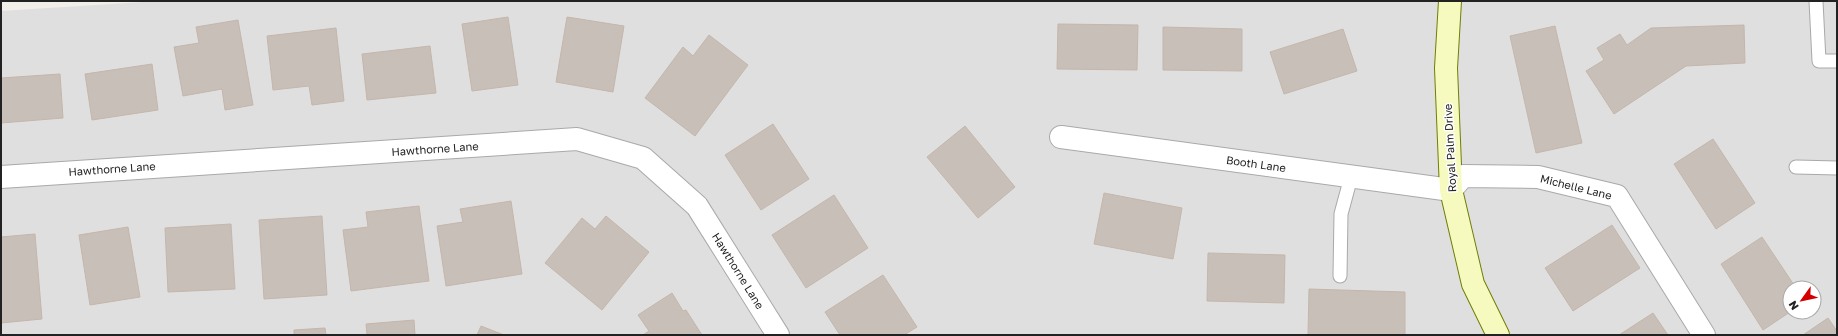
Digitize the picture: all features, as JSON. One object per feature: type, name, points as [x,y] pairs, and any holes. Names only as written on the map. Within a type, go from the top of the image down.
[{"type":"street","name":"Royal Palm Drive","points":[[1450,1],[1446,68],[1451,190],[1473,284],[1498,335]]},
{"type":"street","name":"Booth Lane","points":[[1061,136],[1451,190]]},
{"type":"street","name":"Hawthorne Lane","points":[[1,177],[577,140],[642,158],[697,206],[778,335]]},
{"type":"street","name":"Michelle Lane","points":[[1451,190],[1462,176],[1538,177],[1617,196],[1704,335]]},
{"type":"lane","points":[[1816,1],[1819,61],[1837,61]]},
{"type":"lane","points":[[1796,167],[1837,168]]},
{"type":"lane","points":[[1340,276],[1341,214],[1351,177]]},
{"type":"shaded area","points":[[159,1],[1837,1],[1837,335],[1,335],[1,11]]},
{"type":"building","points":[[508,17],[518,85],[472,91],[462,24]]},
{"type":"building","points":[[567,17],[624,26],[613,92],[556,82]]},
{"type":"building","points":[[238,20],[253,105],[225,110],[222,89],[183,96],[174,47],[199,43],[196,27]]},
{"type":"building","points":[[1058,24],[1138,25],[1137,70],[1057,69]]},
{"type":"building","points":[[1744,25],[1745,63],[1686,66],[1614,114],[1586,71],[1604,60],[1597,48],[1620,34],[1627,45],[1651,28]]},
{"type":"building","points":[[1555,26],[1582,143],[1536,153],[1510,36]]},
{"type":"building","points":[[1163,27],[1242,29],[1242,71],[1163,70]]},
{"type":"building","points":[[336,28],[344,101],[312,105],[309,86],[273,90],[267,36]]},
{"type":"building","points":[[1343,29],[1357,71],[1284,94],[1270,52]]},
{"type":"building","points":[[709,35],[748,65],[695,136],[645,98],[683,47],[693,56]]},
{"type":"building","points":[[430,46],[436,93],[367,100],[362,54]]},
{"type":"building","points":[[152,64],[158,110],[92,120],[85,74]]},
{"type":"building","points":[[60,74],[63,118],[1,123],[1,78]]},
{"type":"building","points":[[773,124],[809,179],[761,210],[725,155]]},
{"type":"building","points":[[965,126],[1015,187],[978,218],[927,157]]},
{"type":"building","points":[[1713,139],[1755,203],[1716,229],[1674,164]]},
{"type":"building","points":[[1104,193],[1182,208],[1173,259],[1094,244]]},
{"type":"building","points":[[834,195],[868,248],[806,288],[772,235]]},
{"type":"building","points":[[511,201],[522,274],[446,286],[437,226],[463,222],[460,209]]},
{"type":"building","points":[[419,206],[429,281],[351,291],[343,230],[368,227],[366,212]]},
{"type":"building","points":[[322,216],[327,295],[264,299],[259,220]]},
{"type":"building","points":[[606,216],[649,252],[602,310],[545,263],[582,218],[595,229]]},
{"type":"building","points":[[231,224],[235,289],[168,292],[165,228]]},
{"type":"building","points":[[1612,225],[1640,268],[1573,311],[1545,268]]},
{"type":"building","points":[[128,227],[140,297],[90,305],[79,235]]},
{"type":"building","points":[[35,234],[42,319],[1,323],[1,237]]},
{"type":"building","points":[[1762,237],[1791,280],[1782,280],[1782,317],[1763,330],[1721,264]]},
{"type":"building","points":[[1208,253],[1285,255],[1284,303],[1207,301]]},
{"type":"building","points":[[883,275],[917,327],[904,335],[840,335],[825,312]]},
{"type":"building","points":[[1309,289],[1405,292],[1405,335],[1308,335]]},
{"type":"building","points":[[672,293],[683,311],[686,310],[702,335],[643,335],[649,331],[638,315]]},
{"type":"building","points":[[1653,313],[1668,335],[1619,335]]},
{"type":"building","points":[[1828,318],[1837,331],[1837,335],[1803,335]]},
{"type":"building","points":[[414,320],[415,335],[367,335],[366,324]]},
{"type":"building","points":[[481,326],[504,335],[477,335]]},
{"type":"building","points":[[325,328],[326,335],[294,335],[294,330]]}]
